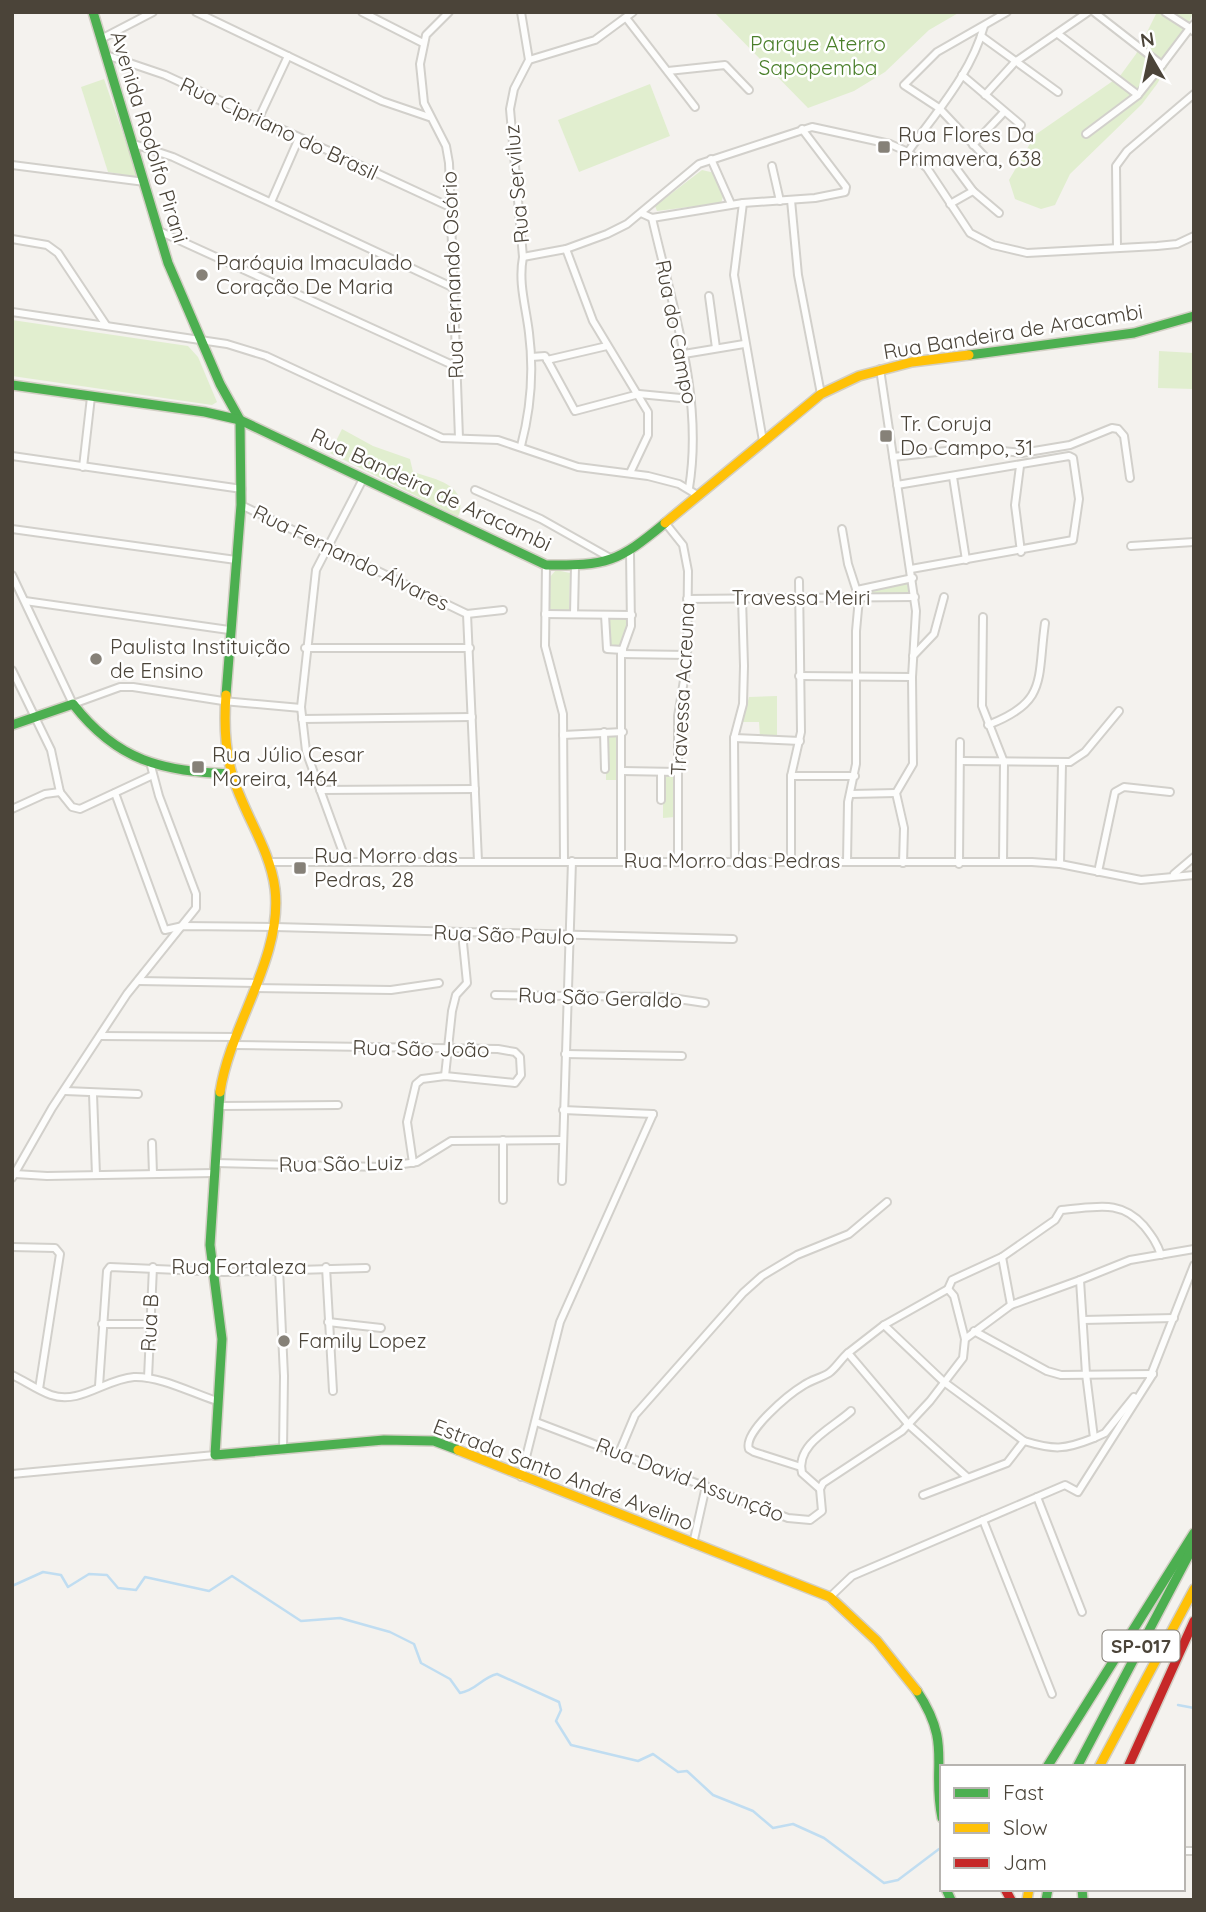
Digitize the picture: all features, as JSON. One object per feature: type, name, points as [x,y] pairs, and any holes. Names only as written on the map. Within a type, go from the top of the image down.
[{"type":"main road","name":"Avenida Rodolfo Pirani","points":[[93,12],[174,280],[240,420],[242,489],[223,701],[232,774],[268,862],[276,903],[275,927],[235,1041],[218,1106],[210,1245],[222,1339],[215,1455]]},
{"type":"main road","name":"Rua Bandeira de Aracambi","points":[[12,385],[205,412],[240,420],[546,565],[575,566],[614,560],[630,552],[667,525],[821,394],[859,376],[880,369],[1134,333],[1194,316]]},
{"type":"main road","points":[[12,726],[35,715],[73,704],[88,726],[106,744],[152,771],[232,774]]},
{"type":"main road","name":"Estrada Santo André Avelino","points":[[215,1455],[421,1438],[830,1597],[848,1610],[869,1632],[931,1710],[940,1741],[937,1799],[940,1810]]},
{"type":"main road","points":[[1048,1765],[1194,1533]]},
{"type":"main road","name":"SP-017","points":[[1078,1765],[1194,1545]]},
{"type":"main road","name":"SP-017","points":[[1100,1765],[1194,1589]]},
{"type":"main road","points":[[1129,1765],[1194,1621]]},
{"type":"street","points":[[102,39],[153,12]]},
{"type":"street","points":[[197,12],[392,106],[429,117]]},
{"type":"street","points":[[362,12],[423,43],[430,29],[449,12]]},
{"type":"street","points":[[522,12],[529,60],[595,40],[633,12]]},
{"type":"street","points":[[986,158],[939,108],[904,84],[937,52],[1007,12]]},
{"type":"street","points":[[985,96],[1015,62],[1087,12]]},
{"type":"street","points":[[1094,12],[1162,65]]},
{"type":"street","points":[[1086,134],[1139,95],[1192,28],[1165,12]]},
{"type":"street","points":[[627,19],[695,107]]},
{"type":"street","points":[[908,152],[962,75],[984,26]]},
{"type":"street","points":[[1058,34],[1139,95]]},
{"type":"street","points":[[981,37],[1015,62],[1037,74],[1058,92]]},
{"type":"street","name":"Rua Fernando Osório","points":[[423,43],[421,86],[429,117],[446,146],[459,438]]},
{"type":"street","name":"Rua Cipriano do Brasil","points":[[106,55],[165,75],[450,207]]},
{"type":"street","points":[[258,120],[288,56]]},
{"type":"street","name":"Rua Serviluz","points":[[529,60],[514,89],[510,109],[523,257],[566,250],[607,234],[641,213],[691,170],[711,159],[802,129]]},
{"type":"street","points":[[668,71],[724,65],[748,90]]},
{"type":"street","points":[[962,75],[1021,125]]},
{"type":"street","points":[[1117,248],[1116,166],[1127,151],[1194,94]]},
{"type":"street","points":[[973,145],[1004,112]]},
{"type":"street","points":[[802,129],[822,128],[908,152],[927,168],[970,233],[981,241],[1011,250],[1027,253],[1177,244],[1194,236]]},
{"type":"street","points":[[641,213],[652,218],[731,204],[834,195],[846,190],[802,129]]},
{"type":"street","points":[[271,202],[299,138]]},
{"type":"street","points":[[134,144],[173,157],[454,288]]},
{"type":"street","points":[[711,159],[731,204]]},
{"type":"street","points":[[953,164],[972,191],[999,213]]},
{"type":"street","points":[[12,165],[145,182]]},
{"type":"street","points":[[772,166],[780,201]]},
{"type":"street","points":[[950,204],[972,191]]},
{"type":"street","points":[[791,200],[798,275],[821,394]]},
{"type":"street","points":[[743,203],[734,266],[744,344],[763,441]]},
{"type":"street","name":"Rua do Campo","points":[[652,218],[684,354],[691,399],[692,466],[689,488]]},
{"type":"street","points":[[159,231],[457,367]]},
{"type":"street","points":[[12,239],[47,245],[58,253],[106,326]]},
{"type":"street","name":"Rua do Campo","points":[[566,250],[593,321],[648,412],[648,435],[630,473]]},
{"type":"street","points":[[521,446],[531,404],[531,357],[520,274],[523,257]]},
{"type":"street","points":[[709,296],[716,348]]},
{"type":"street","points":[[12,312],[200,340],[253,351],[436,435],[487,438],[521,446],[578,467],[630,473],[689,488],[699,496]]},
{"type":"street","points":[[684,354],[744,344]]},
{"type":"street","points":[[547,360],[607,346]]},
{"type":"street","points":[[531,357],[543,355],[575,411],[639,394],[691,399]]},
{"type":"street","points":[[880,369],[913,578],[917,633],[912,677],[913,764],[896,793],[904,828],[904,863]]},
{"type":"street","points":[[83,467],[91,397]]},
{"type":"street","points":[[893,457],[972,448],[1022,453],[1070,445],[1107,430],[1118,429],[1124,436],[1130,478]]},
{"type":"street","points":[[1021,552],[1015,505],[1022,453]]},
{"type":"street","points":[[12,456],[242,489]]},
{"type":"street","points":[[897,485],[1072,457],[1079,499],[1074,539],[1021,552],[911,569]]},
{"type":"street","points":[[953,477],[966,561]]},
{"type":"street","points":[[346,861],[306,751],[301,708],[313,584],[327,546],[363,479]]},
{"type":"street","points":[[475,490],[529,513],[614,560]]},
{"type":"street","name":"Rua Fernando Álvares","points":[[241,505],[467,614],[503,610]]},
{"type":"street","name":"Travessa Acreuna","points":[[667,525],[687,553],[687,655],[679,706],[678,861]]},
{"type":"street","points":[[12,529],[236,560]]},
{"type":"street","points":[[842,529],[848,564],[859,598],[855,776],[851,793],[847,862]]},
{"type":"street","points":[[1131,546],[1194,542]]},
{"type":"street","points":[[621,861],[622,652],[632,615],[630,552]]},
{"type":"street","points":[[546,565],[547,657],[560,701],[568,861],[562,1181]]},
{"type":"street","points":[[574,614],[575,566]]},
{"type":"street","points":[[12,575],[73,704],[120,687],[133,687],[223,701],[301,708]]},
{"type":"street","points":[[857,590],[913,578]]},
{"type":"street","points":[[791,862],[791,776],[800,741],[799,581]]},
{"type":"street","name":"Travessa Meiri","points":[[687,599],[915,597]]},
{"type":"street","points":[[913,656],[934,634],[944,597]]},
{"type":"street","points":[[735,862],[734,738],[743,704],[745,644],[742,598]]},
{"type":"street","points":[[25,601],[229,630]]},
{"type":"street","points":[[467,614],[478,861]]},
{"type":"street","points":[[545,614],[632,615]]},
{"type":"street","points":[[605,615],[607,649],[687,655]]},
{"type":"street","points":[[983,617],[982,706],[1004,762],[1003,862]]},
{"type":"street","points":[[988,725],[1017,714],[1032,697],[1045,623]]},
{"type":"street","points":[[305,648],[470,648]]},
{"type":"street","points":[[12,670],[51,750],[60,792],[75,809],[115,793],[152,771],[197,899],[197,908],[138,981],[100,1035],[13,1176]]},
{"type":"street","points":[[799,676],[912,677]]},
{"type":"street","points":[[960,761],[1062,764],[1079,758],[1119,711]]},
{"type":"street","points":[[302,719],[472,718]]},
{"type":"street","points":[[604,732],[606,769]]},
{"type":"street","points":[[563,735],[622,732]]},
{"type":"street","points":[[734,738],[800,741]]},
{"type":"street","points":[[959,864],[960,741]]},
{"type":"street","points":[[1060,864],[1062,764]]},
{"type":"street","points":[[622,771],[678,772]]},
{"type":"street","points":[[661,772],[661,800]]},
{"type":"street","points":[[791,776],[855,776]]},
{"type":"street","points":[[1098,872],[1115,792],[1124,787],[1170,792]]},
{"type":"street","points":[[320,790],[475,789]]},
{"type":"street","points":[[12,809],[45,794],[60,792]]},
{"type":"street","name":"Rua São Paulo","points":[[115,793],[165,930],[183,926],[275,927],[568,937],[733,939]]},
{"type":"street","points":[[851,793],[896,793]]},
{"type":"street","points":[[1172,875],[1194,857]]},
{"type":"street","name":"Rua Morro das Pedras","points":[[268,862],[1003,862],[1060,864],[1141,880],[1194,875]]},
{"type":"street","points":[[444,1076],[456,995],[467,983],[463,943]]},
{"type":"street","points":[[138,981],[391,990],[439,984]]},
{"type":"street","name":"Rua São Geraldo","points":[[495,995],[665,997],[705,1003]]},
{"type":"street","name":"Rua São João","points":[[100,1035],[515,1052],[520,1057],[521,1075],[515,1083],[444,1076],[422,1079],[416,1084],[407,1122],[412,1163]]},
{"type":"street","points":[[565,1054],[682,1056]]},
{"type":"street","points":[[65,1091],[138,1094]]},
{"type":"street","points":[[93,1094],[96,1175]]},
{"type":"street","points":[[218,1106],[338,1105]]},
{"type":"street","points":[[521,1477],[560,1322],[653,1114],[563,1111]]},
{"type":"street","points":[[503,1140],[503,1200]]},
{"type":"street","name":"Rua São Luiz","points":[[13,1176],[153,1174],[214,1169],[369,1168],[412,1163],[426,1158],[448,1142],[562,1140]]},
{"type":"street","points":[[152,1143],[153,1174]]},
{"type":"street","points":[[619,1453],[635,1415],[743,1293],[762,1276],[797,1255],[849,1234],[887,1202]]},
{"type":"street","points":[[801,1467],[749,1448],[747,1442],[757,1426],[803,1385],[828,1374],[848,1353],[884,1325],[947,1289],[952,1280],[1002,1257],[1055,1220],[1061,1210],[1115,1207],[1131,1211],[1157,1242],[1161,1255]]},
{"type":"street","points":[[12,1247],[54,1248],[60,1254],[39,1389]]},
{"type":"street","points":[[965,1339],[1011,1305],[1130,1260],[1194,1249]]},
{"type":"street","points":[[1002,1257],[1011,1305]]},
{"type":"street","points":[[830,1597],[852,1576],[1065,1485],[1078,1492],[1153,1374],[1194,1265]]},
{"type":"street","name":"Rua Fortaleza","points":[[102,1324],[107,1271],[113,1266],[214,1269],[224,1272],[279,1268],[366,1268]]},
{"type":"street","name":"Rua B","points":[[148,1378],[153,1267]]},
{"type":"street","points":[[326,1267],[333,1391]]},
{"type":"street","points":[[279,1268],[283,1450]]},
{"type":"street","points":[[1080,1280],[1086,1374],[1094,1438]]},
{"type":"street","points":[[851,1410],[810,1443],[801,1467],[805,1478],[820,1489],[827,1480],[909,1425],[963,1358],[965,1339],[954,1296],[947,1289]]},
{"type":"street","points":[[1083,1320],[1174,1318]]},
{"type":"street","points":[[328,1322],[382,1328]]},
{"type":"street","points":[[99,1386],[102,1324],[150,1324]]},
{"type":"street","points":[[884,1325],[944,1382],[1024,1441],[1051,1450],[1071,1447],[1105,1433],[1153,1374]]},
{"type":"street","points":[[974,1331],[1047,1371],[1061,1375],[1153,1374]]},
{"type":"street","points":[[848,1353],[909,1425],[967,1477]]},
{"type":"street","points":[[12,1375],[52,1395],[73,1397],[126,1379],[148,1378],[217,1401]]},
{"type":"street","name":"Rua David Assunção","points":[[536,1422],[803,1521],[816,1517],[822,1511],[820,1489]]},
{"type":"street","points":[[923,1495],[1007,1463],[1024,1441]]},
{"type":"street","name":"Estrada Santo André Avelino","points":[[12,1474],[215,1455]]},
{"type":"street","points":[[693,1544],[706,1486]]},
{"type":"street","points":[[1037,1497],[1082,1612]]},
{"type":"street","points":[[983,1520],[1052,1695]]},
{"type":"green space","name":"Parque Aterro Sapopemba","points":[[714,12],[960,12],[929,30],[885,72],[854,91],[808,108]]},
{"type":"green space","points":[[1157,12],[1193,12],[1182,41],[1142,104],[1070,174],[1055,205],[1041,209],[1015,199],[1009,180],[1035,135],[1120,76],[1136,54]]},
{"type":"green space","points":[[104,79],[138,177],[108,172],[81,87]]},
{"type":"green space","points":[[650,84],[670,136],[579,172],[558,120]]},
{"type":"green space","points":[[702,170],[715,173],[723,197],[721,203],[657,211],[655,206]]},
{"type":"green space","points":[[12,320],[188,346],[198,357],[217,402],[212,405],[12,376]]},
{"type":"green space","points":[[1159,351],[1194,353],[1194,389],[1158,388]]},
{"type":"green space","points":[[342,429],[373,446],[410,459],[413,472],[448,485],[459,497],[458,517],[330,453]]},
{"type":"green space","points":[[556,570],[570,573],[569,613],[550,612],[550,577]]},
{"type":"green space","points":[[909,581],[909,594],[866,597],[867,590]]},
{"type":"green space","points":[[628,616],[628,631],[621,646],[609,647],[608,617]]},
{"type":"green space","points":[[777,696],[777,738],[760,737],[759,722],[742,722],[749,697]]},
{"type":"green space","points":[[606,734],[618,734],[618,780],[606,780]]},
{"type":"green space","points":[[663,772],[675,772],[675,817],[663,818]]},
{"type":"waterway","points":[[12,1586],[43,1572],[61,1575],[68,1587],[89,1574],[107,1575],[118,1588],[136,1590],[145,1577],[209,1591],[232,1576],[301,1621],[340,1618],[390,1632],[414,1644],[421,1663],[450,1679],[460,1693],[497,1674],[559,1702],[561,1710],[556,1721],[571,1745],[638,1761],[653,1754],[678,1772],[687,1771],[713,1795],[753,1811],[773,1828],[793,1824],[824,1838],[884,1883],[898,1880],[939,1849]]},
{"type":"waterway","points":[[1178,1705],[1194,1708]]},
{"type":"traffic: fast","points":[[93,12],[168,263],[220,384],[240,420],[241,505],[226,695]]},
{"type":"traffic: fast","points":[[969,355],[1134,333],[1194,316]]},
{"type":"traffic: fast","points":[[12,385],[205,412],[240,420],[546,565],[584,564],[611,559],[623,554],[665,523]]},
{"type":"traffic: fast","points":[[12,725],[73,704],[107,739],[143,760],[184,770],[232,774]]},
{"type":"traffic: fast","points":[[220,1092],[210,1245],[222,1339],[215,1455],[384,1440],[434,1441],[458,1450]]},
{"type":"traffic: fast","points":[[1048,1765],[1194,1533]]},
{"type":"traffic: fast","points":[[1078,1765],[1194,1545]]},
{"type":"traffic: fast","points":[[917,1691],[935,1726],[939,1755],[940,1806]]},
{"type":"traffic: fast","points":[[947,1891],[951,1900]]},
{"type":"traffic: fast","points":[[1046,1900],[1048,1891]]},
{"type":"traffic: fast","points":[[1082,1891],[1083,1900]]},
{"type":"traffic: slow","points":[[665,523],[821,394],[859,376],[912,362],[969,355]]},
{"type":"traffic: slow","points":[[220,1092],[234,1042],[264,965],[275,914],[275,889],[268,859],[237,788],[230,764],[226,735],[226,695]]},
{"type":"traffic: slow","points":[[458,1450],[830,1597],[877,1641],[917,1691]]},
{"type":"traffic: slow","points":[[1100,1765],[1194,1589]]},
{"type":"traffic: slow","points":[[1027,1900],[1029,1891]]},
{"type":"traffic: jam","points":[[1129,1765],[1194,1621]]},
{"type":"traffic: jam","points":[[1006,1891],[1011,1900]]},
{"type":"place","name":"Rua Flores Da Primavera, 638","points":[[884,147]]},
{"type":"place","name":"Paróquia Imaculado Coração De Maria","points":[[202,275]]},
{"type":"place","name":"Tr. Coruja Do Campo, 31","points":[[886,436]]},
{"type":"place","name":"Paulista Instituição de Ensino","points":[[96,659]]},
{"type":"place","name":"Rua Júlio Cesar Moreira, 1464","points":[[198,767]]},
{"type":"place","name":"Rua Morro das Pedras, 28","points":[[300,868]]},
{"type":"place","name":"Family Lopez","points":[[284,1341]]}]
